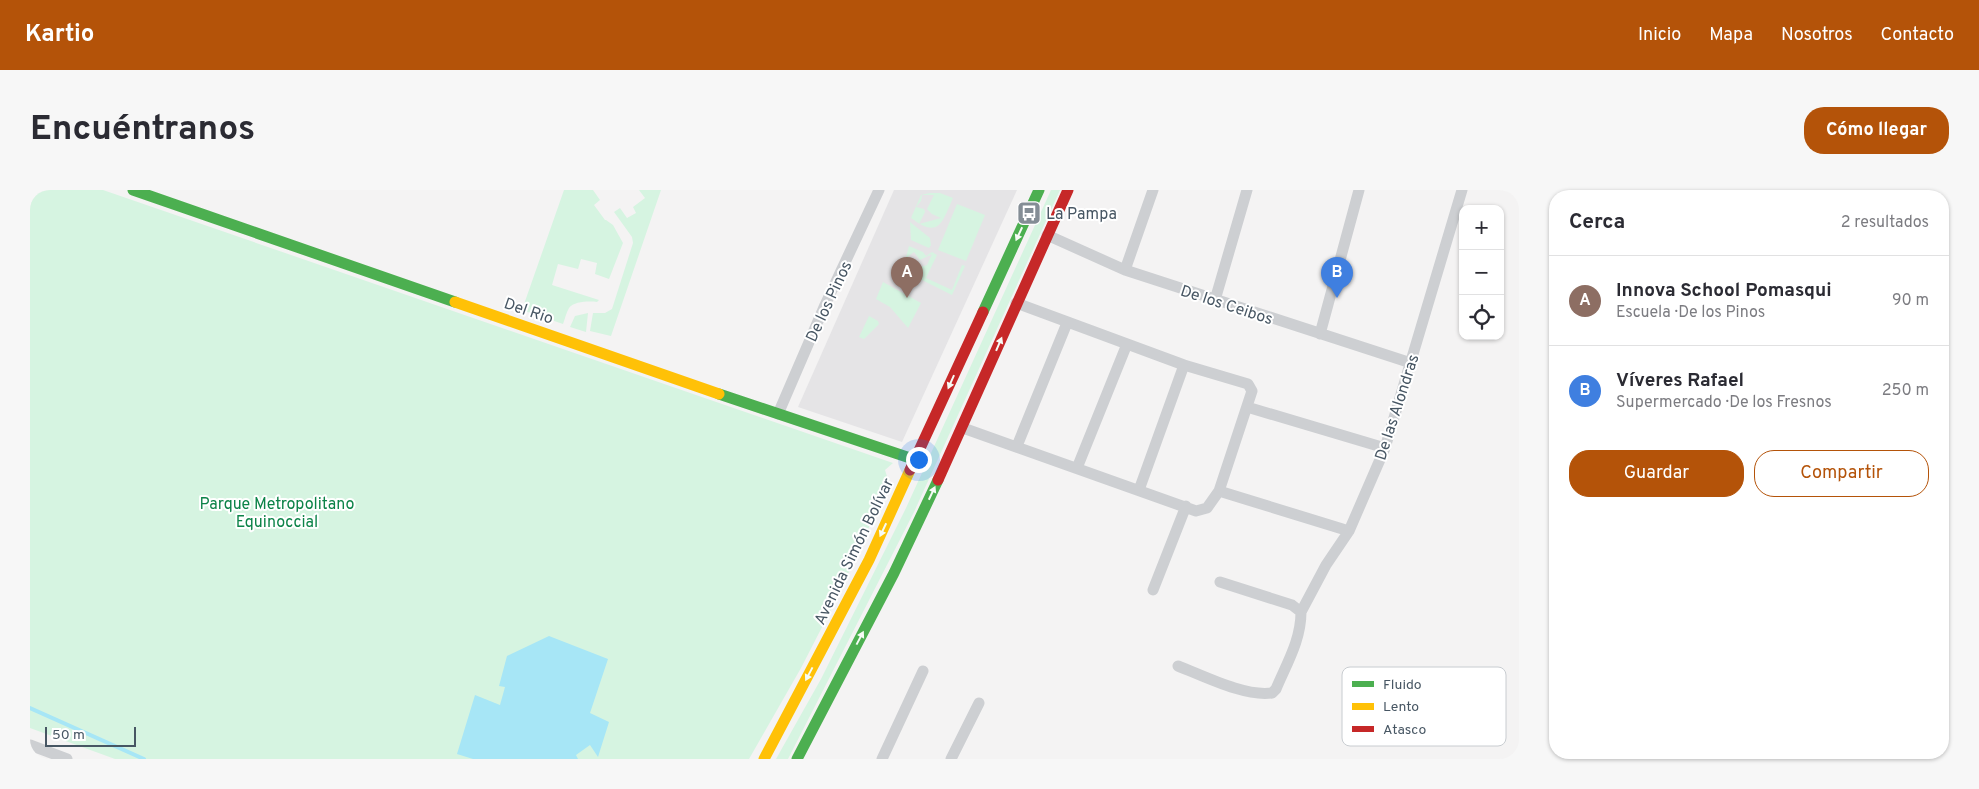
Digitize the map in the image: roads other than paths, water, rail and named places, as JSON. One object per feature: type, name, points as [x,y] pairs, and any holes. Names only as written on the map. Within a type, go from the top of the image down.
[{"type":"main road","name":"Del Rio","points":[[133,190],[916,460]]},
{"type":"main road","name":"Avenida Simón Bolívar","points":[[764,759],[870,560],[1039,190]]},
{"type":"main road","points":[[797,759],[894,573],[963,428],[1016,303],[1068,190]]},
{"type":"street","name":"De los Pinos","points":[[778,414],[879,190]]},
{"type":"street","points":[[1125,270],[1153,190]]},
{"type":"street","points":[[1214,300],[1247,190]]},
{"type":"street","points":[[1320,334],[1359,190]]},
{"type":"street","name":"De las Alondras","points":[[1301,612],[1326,565],[1349,530],[1385,448],[1412,363],[1462,190]]},
{"type":"street","name":"De los Ceibos","points":[[1047,235],[1125,270],[1412,363]]},
{"type":"street","points":[[963,428],[1196,511],[1202,511],[1207,508],[1219,491],[1252,392],[1248,384],[1184,365],[1016,303]]},
{"type":"street","points":[[1017,446],[1067,323]]},
{"type":"street","points":[[1077,468],[1127,344]]},
{"type":"street","points":[[1139,490],[1184,365]]},
{"type":"street","points":[[1247,407],[1385,448]]},
{"type":"street","points":[[1219,491],[1349,530]]},
{"type":"street","points":[[1153,590],[1186,506]]},
{"type":"street","points":[[1178,666],[1257,693],[1272,693],[1276,689],[1296,644],[1300,629],[1301,612],[1292,605],[1220,582]]},
{"type":"street","points":[[882,759],[923,671]]},
{"type":"street","points":[[951,759],[979,703]]},
{"type":"street","points":[[30,745],[66,759]]},
{"type":"water","points":[[549,636],[608,659],[590,713],[609,722],[598,757],[590,745],[576,755],[578,759],[473,759],[457,754],[475,695],[500,705],[505,687],[499,686],[507,656]]},
{"type":"waterway","points":[[30,708],[144,759]]},
{"type":"place","name":"La Pampa","points":[[1029,213]]},
{"type":"place","name":"Innova School Pomasqui","points":[[907,298]]},
{"type":"place","name":"Víveres Rafael","points":[[1337,298]]},
{"type":"park label","name":"Parque Metropolitano Equinoccial","points":[[277,512]]}]
